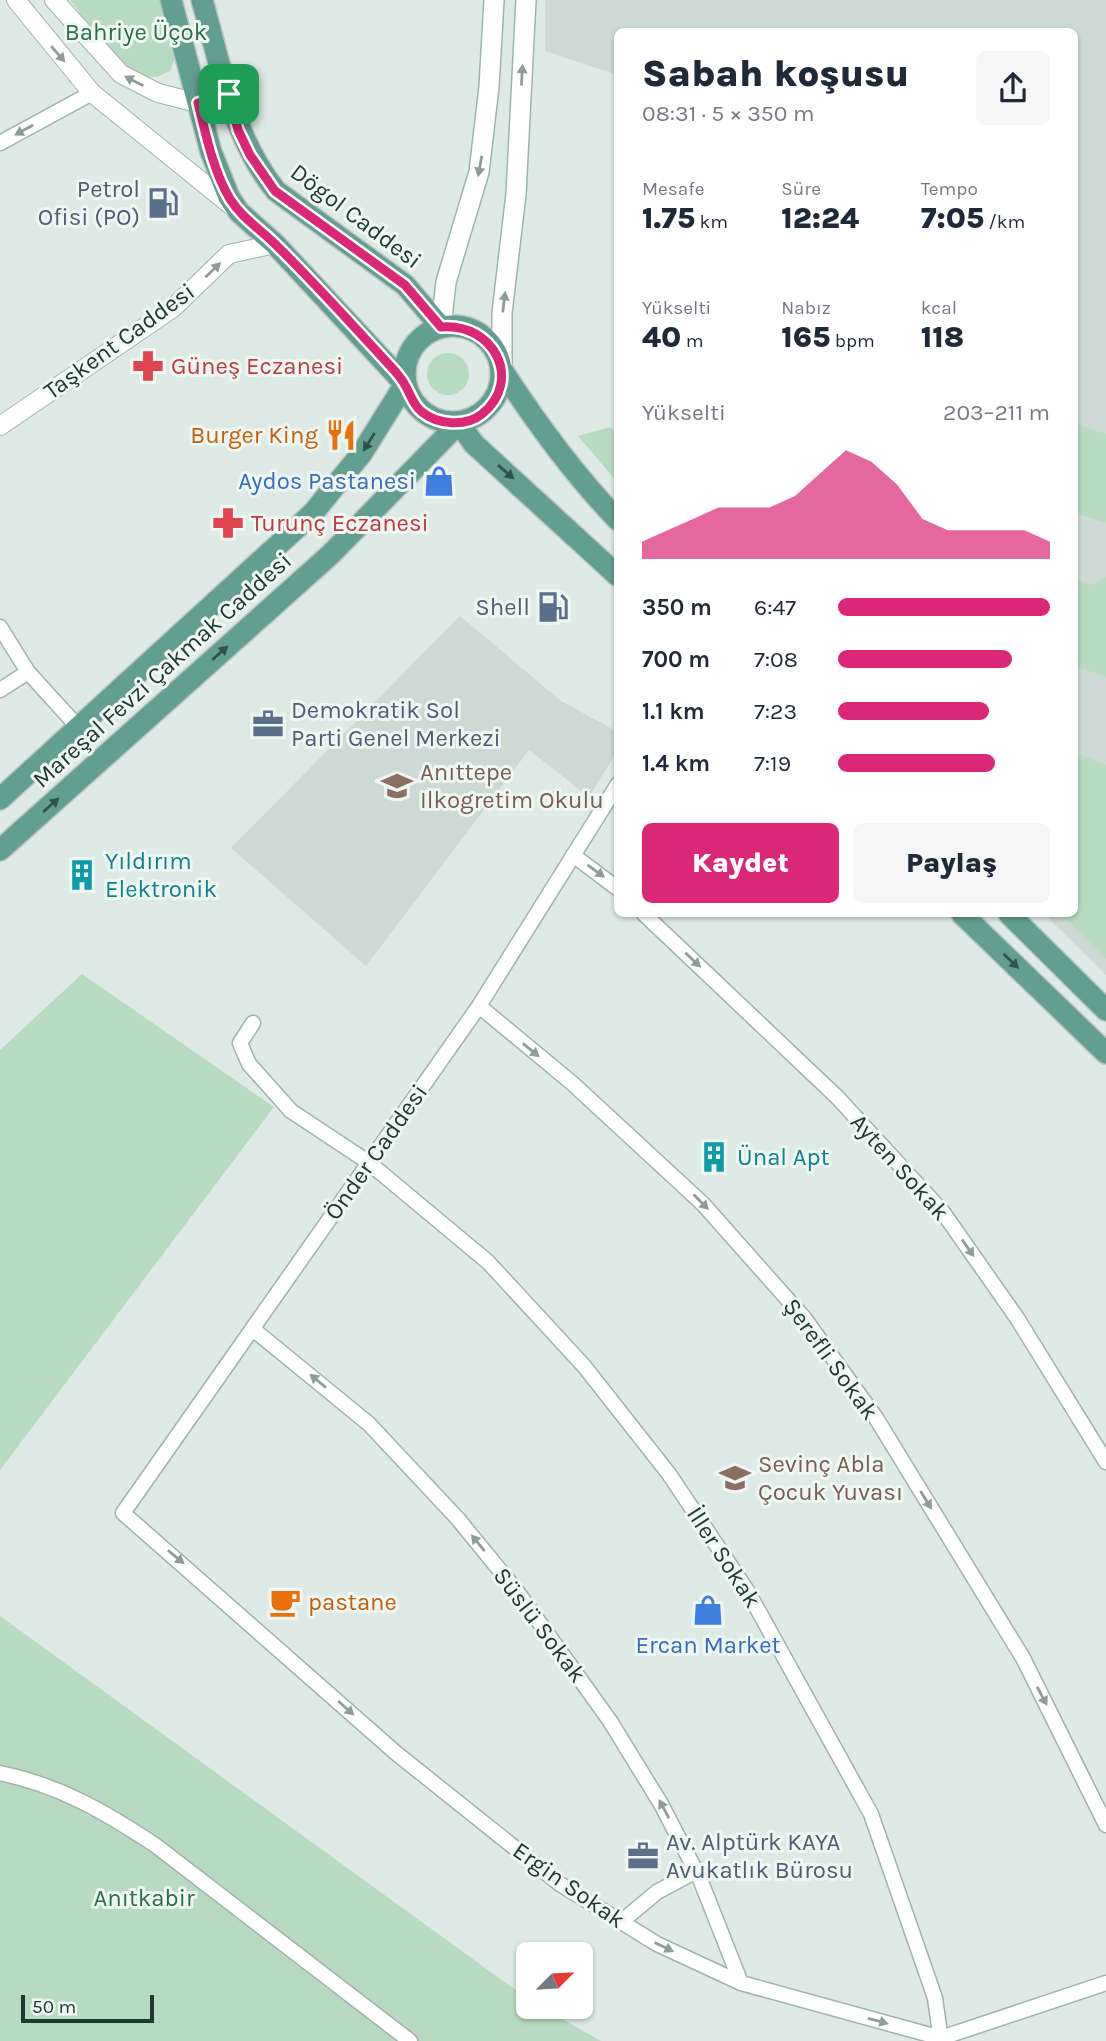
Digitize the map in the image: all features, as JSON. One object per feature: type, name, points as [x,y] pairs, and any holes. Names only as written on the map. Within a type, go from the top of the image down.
[{"type":"main road","points":[[171,0],[211,152],[229,197],[239,212],[275,244],[405,384],[421,411],[434,419],[459,423],[467,422],[481,414],[493,402],[500,387],[502,313],[516,194],[526,0]]},
{"type":"main road","name":"Dögol Caddesi","points":[[202,0],[238,130],[250,155],[275,191],[405,285],[441,327]]},
{"type":"main road","points":[[441,327],[446,282],[473,201],[483,149],[494,0]]},
{"type":"main road","points":[[198,103],[229,94]]},
{"type":"main road","points":[[405,384],[404,369],[416,342],[428,331],[456,326],[481,334],[490,343],[502,370],[547,439],[585,486],[614,516]]},
{"type":"main road","name":"Mareşal Fevzi Çakmak Caddesi","points":[[0,799],[313,513],[362,453],[405,384]]},
{"type":"main road","points":[[459,423],[474,444],[614,572]]},
{"type":"main road","name":"Mareşal Fevzi Çakmak Caddesi","points":[[0,850],[331,554],[459,423]]},
{"type":"main road","points":[[965,917],[1106,1053]]},
{"type":"main road","points":[[1012,917],[1106,1010]]},
{"type":"street","points":[[16,0],[92,93],[239,212]]},
{"type":"street","points":[[54,0],[121,74],[158,93],[198,103]]},
{"type":"street","points":[[0,143],[92,93]]},
{"type":"street","name":"Taşkent Caddesi","points":[[0,426],[173,308],[229,254],[275,244]]},
{"type":"street","points":[[0,627],[28,672],[78,727]]},
{"type":"street","points":[[0,690],[28,672]]},
{"type":"street","name":"Önder Caddesi","points":[[124,1513],[479,1006],[614,790]]},
{"type":"street","points":[[573,855],[614,886]]},
{"type":"street","name":"Ayten Sokak","points":[[647,917],[837,1097],[942,1211],[1017,1318],[1106,1462]]},
{"type":"street","name":"Şerefli Sokak","points":[[479,1006],[572,1083],[703,1203],[805,1319],[876,1419],[1016,1646],[1106,1825]]},
{"type":"street","name":"İller Sokak","points":[[253,1023],[240,1043],[249,1064],[291,1111],[368,1162],[488,1262],[584,1366],[669,1474],[712,1535],[748,1592],[871,1814],[934,1998],[941,2040]]},
{"type":"street","name":"Süslü Sokak","points":[[254,1330],[369,1423],[458,1519],[516,1590],[610,1721],[661,1804],[696,1871],[741,1983]]},
{"type":"street","name":"Ergin Sokak","points":[[124,1513],[396,1753],[560,1885],[657,1944],[741,1983],[941,2040]]},
{"type":"street","points":[[0,1773],[66,1792],[121,1822],[155,1845],[410,2041]]},
{"type":"street","points":[[621,1922],[657,1892],[696,1871]]},
{"type":"street","points":[[941,2040],[1106,1983]]},
{"type":"shaded area","points":[[545,0],[1106,0],[1106,975],[1047,917],[1078,917],[1078,28],[614,28],[614,74],[545,51]]},
{"type":"shaded area","name":"Anıttepe Ilkogretim Okulu","points":[[460,616],[561,701],[614,730],[614,756],[589,797],[529,750],[366,966],[231,848]]},
{"type":"green space","name":"Bahriye Üçok","points":[[70,0],[163,0],[177,53],[170,71],[149,77],[127,67],[105,46]]},
{"type":"green space","points":[[448,353],[463,359],[469,374],[463,389],[448,395],[433,389],[427,374],[433,359]]},
{"type":"green space","points":[[1078,424],[1106,434],[1106,523],[1078,514]]},
{"type":"green space","points":[[610,427],[614,431],[614,478],[578,436]]},
{"type":"green space","points":[[1106,577],[1106,677],[1078,667],[1078,580],[1092,585]]},
{"type":"green space","points":[[1078,754],[1106,765],[1106,959],[1064,917],[1078,917]]},
{"type":"green space","points":[[82,974],[274,1107],[0,1470],[0,1050]]},
{"type":"green space","name":"Anıtkabir","points":[[0,1616],[516,1990],[516,2020],[564,2020],[601,2041],[0,2041]]},
{"type":"place","name":"Petrol Ofisi (PO)","points":[[163,203]]},
{"type":"place","name":"Güneş Eczanesi","points":[[148,366]]},
{"type":"place","name":"Burger King","points":[[341,435]]},
{"type":"place","name":"Aydos Pastanesi","points":[[439,481]]},
{"type":"place","name":"Turunç Eczanesi","points":[[228,523]]},
{"type":"place","name":"Shell","points":[[553,607]]},
{"type":"place","name":"Demokratik Sol Parti Genel Merkezi","points":[[268,724]]},
{"type":"place","name":"Anıttepe Ilkogretim Okulu","points":[[397,786]]},
{"type":"place","name":"Yıldırım Elektronik","points":[[82,875]]},
{"type":"place","name":"Ünal Apt","points":[[714,1157]]},
{"type":"place","name":"Sevinç Abla Çocuk Yuvası","points":[[735,1478]]},
{"type":"place","name":"pastane","points":[[285,1602]]},
{"type":"place","name":"Ercan Market","points":[[708,1610]]},
{"type":"place","name":"Av. Alptürk KAYA Avukatlık Bürosu","points":[[643,1856]]},
{"type":"route","points":[[229,94],[238,130],[250,155],[275,191],[405,285],[441,327],[469,328],[490,343],[502,370],[500,387],[493,402],[481,414],[467,422],[459,423],[434,419],[421,411],[411,399],[405,384],[366,340],[275,244],[239,212],[218,172],[198,103],[229,94]]}]
